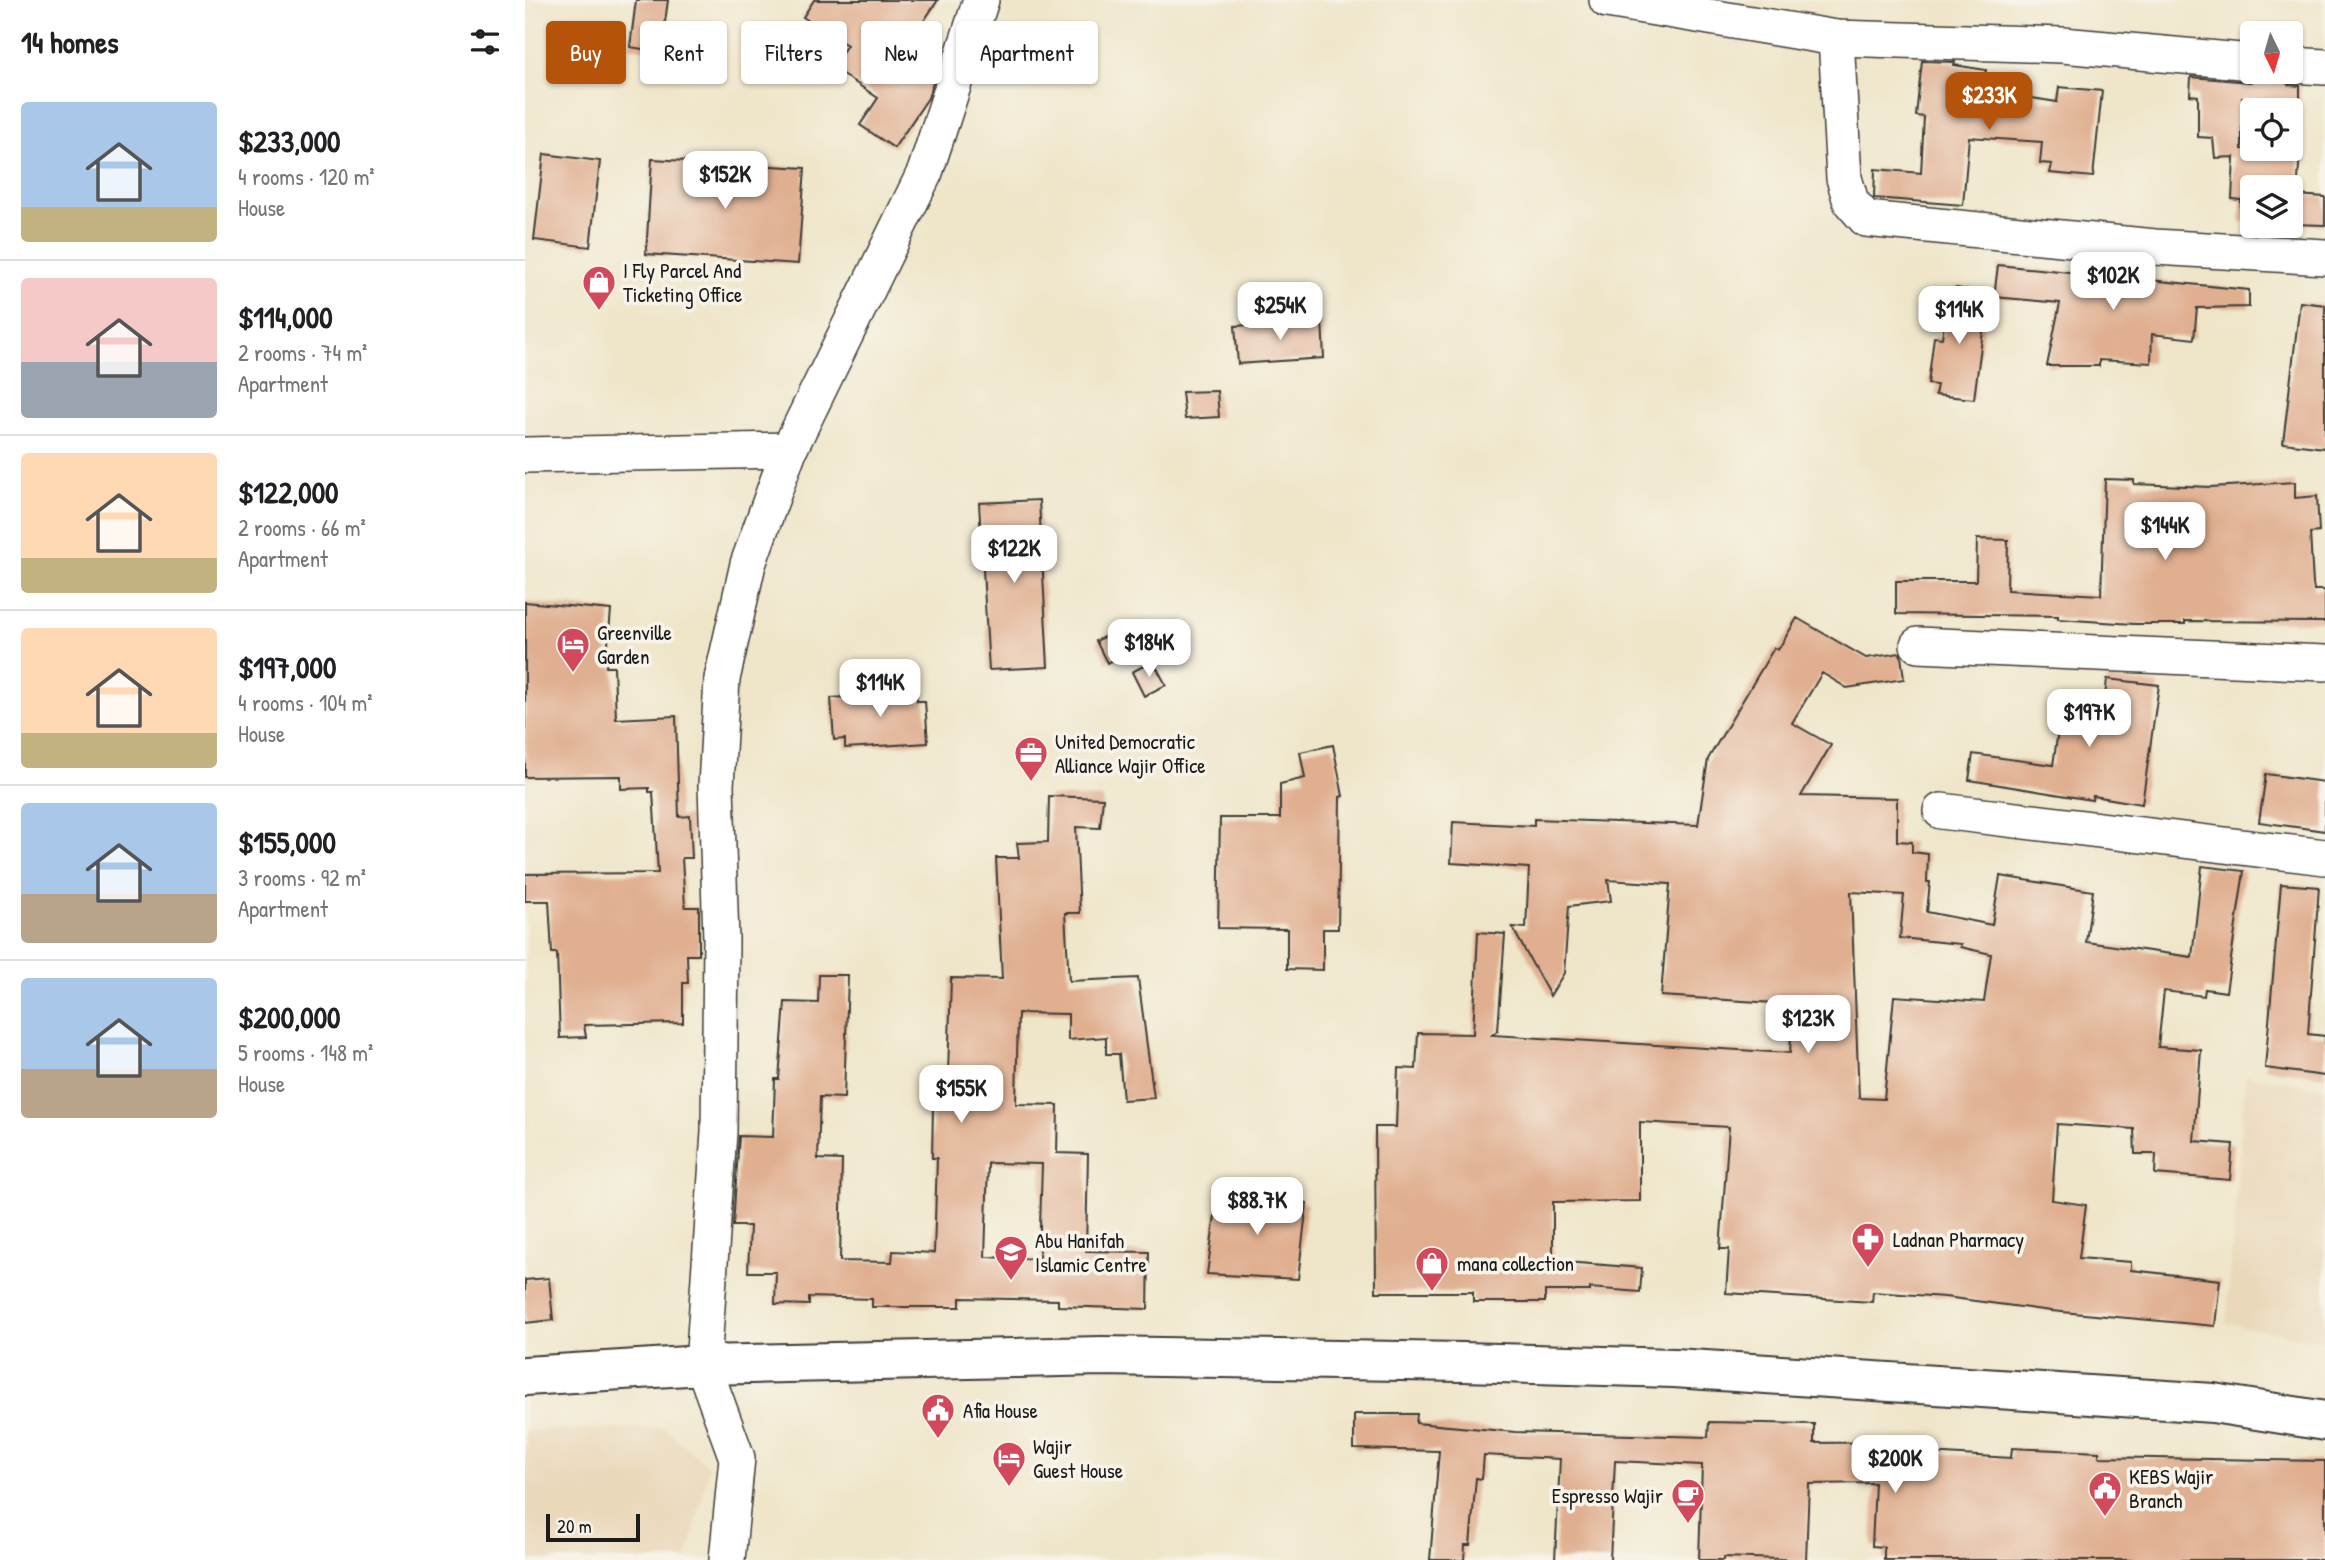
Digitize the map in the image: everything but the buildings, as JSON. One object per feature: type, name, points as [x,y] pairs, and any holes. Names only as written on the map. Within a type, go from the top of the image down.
[{"type":"street","points":[[726,1560],[737,1458],[703,1365],[719,1132],[721,940],[716,786],[722,679],[748,564],[789,450],[925,172],[981,0]]},
{"type":"street","points":[[1607,0],[1836,38],[2062,45],[2240,61]]},
{"type":"street","points":[[1836,38],[1844,178],[1850,202],[1866,219],[2155,247],[2325,257]]},
{"type":"street","points":[[2303,66],[2325,67]]},
{"type":"street","points":[[525,455],[789,450]]},
{"type":"street","points":[[1918,645],[2325,663]]},
{"type":"street","points":[[1941,811],[2325,857]]},
{"type":"street","points":[[525,1376],[703,1365],[1102,1356],[1661,1367],[2213,1404],[2325,1422]]},
{"type":"shaded area","points":[[2246,1075],[2325,1088],[2325,1342],[2226,1323]]},
{"type":"shaded area","points":[[663,1428],[709,1467],[687,1560],[525,1560],[525,1430]]},
{"type":"place","name":"I Fly Parcel And Ticketing Office","points":[[599,312]]},
{"type":"place","name":"Greenville Garden","points":[[573,674]]},
{"type":"place","name":"United Democratic Alliance Wajir Office","points":[[1031,783]]},
{"type":"place","name":"Ladnan Pharmacy","points":[[1868,1269]]},
{"type":"place","name":"Abu Hanifah Islamic Centre","points":[[1011,1282]]},
{"type":"place","name":"mana collection","points":[[1432,1293]]},
{"type":"place","name":"Afia House","points":[[938,1440]]},
{"type":"place","name":"Wajir Guest House","points":[[1009,1488]]},
{"type":"place","name":"KEBS Wajir Branch","points":[[2105,1518]]},
{"type":"place","name":"Espresso Wajir","points":[[1688,1525]]}]
